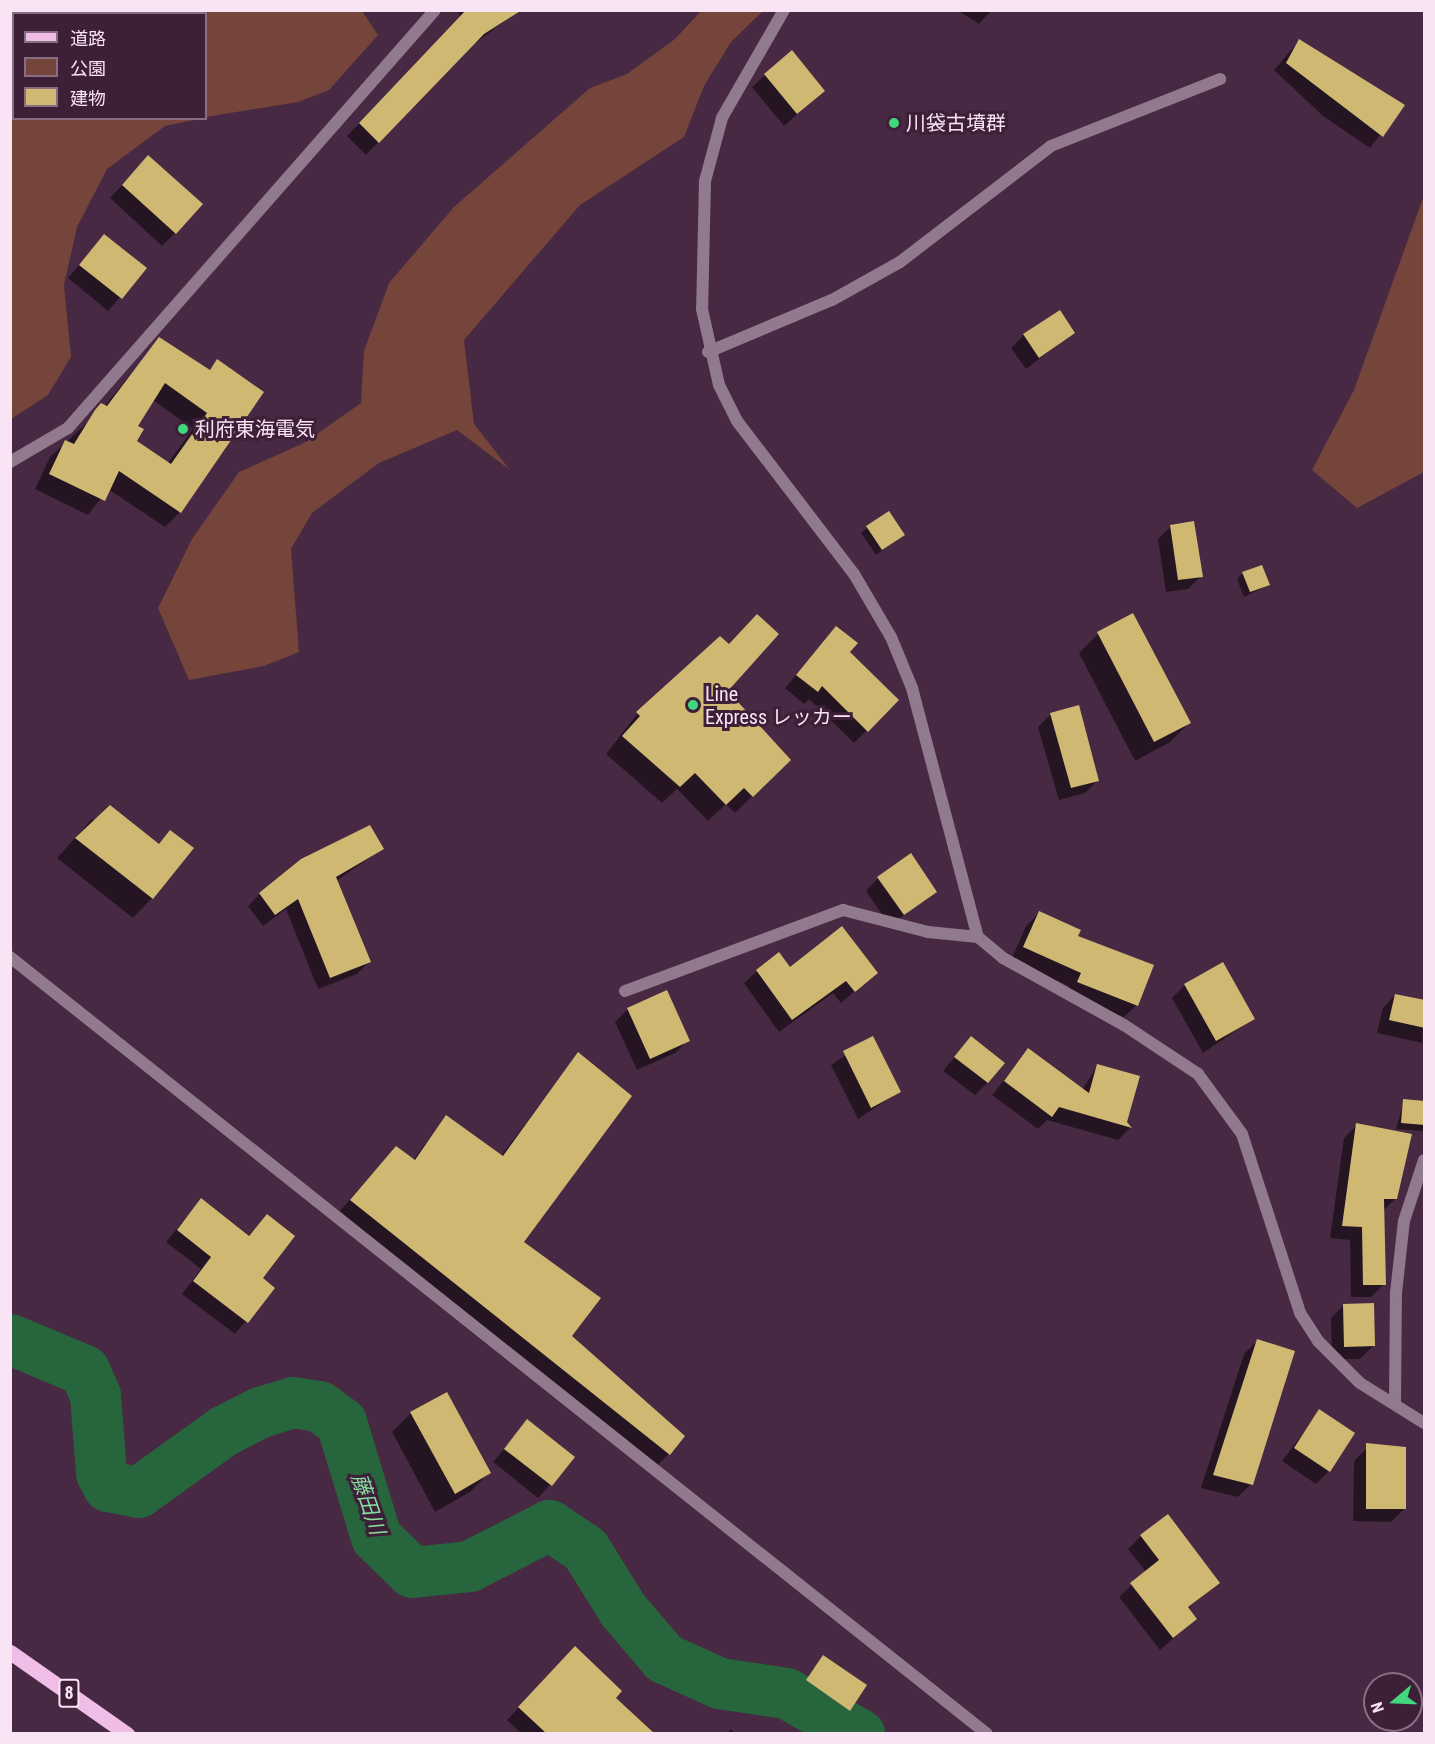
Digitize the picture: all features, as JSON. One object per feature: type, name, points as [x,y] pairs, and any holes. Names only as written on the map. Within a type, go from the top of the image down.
[{"type":"main road","name":"8","points":[[10,1652],[127,1734]]},
{"type":"street","points":[[10,462],[68,428],[435,10]]},
{"type":"street","points":[[784,10],[722,118],[705,181],[702,309],[708,352],[737,422],[854,574],[891,637],[912,688],[978,937]]},
{"type":"street","points":[[708,352],[832,300],[900,262],[1051,146],[1220,79]]},
{"type":"street","points":[[625,991],[843,910],[927,932],[978,937],[1003,958],[1124,1025],[1198,1074],[1242,1134],[1300,1313],[1318,1341],[1360,1383],[1395,1402],[1425,1423]]},
{"type":"street","points":[[10,957],[987,1734]]},
{"type":"street","points":[[1395,1402],[1396,1293],[1404,1221],[1425,1160]]},
{"type":"green space","points":[[11,10],[362,11],[378,35],[329,90],[298,102],[207,117],[207,12],[12,12],[12,120],[193,120],[165,126],[107,169],[77,227],[64,285],[71,357],[48,395],[11,419]]},
{"type":"green space","points":[[701,11],[763,11],[731,42],[704,86],[684,137],[580,205],[464,340],[474,424],[510,470],[457,430],[379,463],[312,513],[291,549],[299,652],[264,666],[189,680],[158,608],[192,539],[239,472],[304,443],[361,403],[364,351],[389,283],[454,207],[590,88],[627,74],[675,39]]},
{"type":"green space","points":[[1424,195],[1424,472],[1357,508],[1312,470],[1354,390]]},
{"type":"building","points":[[466,10],[522,10],[484,34],[379,143],[359,123]]},
{"type":"building","points":[[1299,39],[1405,105],[1383,137],[1286,63]]},
{"type":"building","points":[[792,50],[825,91],[797,114],[764,74]]},
{"type":"building","points":[[148,155],[203,204],[176,234],[122,185]]},
{"type":"building","points":[[104,234],[147,268],[122,299],[79,265]]},
{"type":"building","points":[[1060,310],[1075,333],[1039,358],[1023,334]]},
{"type":"building","points":[[159,337],[210,370],[217,359],[264,392],[181,513],[119,471],[105,501],[49,474],[65,440],[74,444],[101,403],[107,406]],"holes":[[[165,383],[207,413],[171,464],[137,441],[144,429],[138,426]]]},
{"type":"building","points":[[889,511],[905,535],[882,550],[866,526]]},
{"type":"building","points":[[1194,521],[1203,577],[1178,580],[1170,525]]},
{"type":"building","points":[[1262,565],[1270,585],[1250,592],[1242,572]]},
{"type":"building","points":[[1133,613],[1191,723],[1154,742],[1097,632]]},
{"type":"building","points":[[757,614],[779,634],[728,691],[791,760],[753,797],[744,788],[726,805],[695,773],[680,787],[622,736],[640,716],[636,712],[720,636],[729,644]]},
{"type":"building","points":[[836,626],[858,643],[850,652],[899,700],[868,732],[822,686],[818,692],[796,675]]},
{"type":"building","points":[[1079,705],[1099,781],[1071,788],[1050,713]]},
{"type":"building","points":[[110,805],[159,844],[170,830],[194,848],[153,899],[75,838]]},
{"type":"building","points":[[370,825],[384,849],[336,877],[371,962],[330,978],[298,899],[275,915],[259,893],[301,859]]},
{"type":"building","points":[[911,853],[937,892],[904,915],[877,877]]},
{"type":"building","points":[[1039,911],[1081,930],[1078,936],[1154,965],[1138,1006],[1077,982],[1081,973],[1023,947]]},
{"type":"building","points":[[842,926],[878,973],[855,992],[846,981],[792,1020],[756,970],[779,952],[790,967]]},
{"type":"building","points":[[1223,962],[1255,1019],[1216,1041],[1184,984]]},
{"type":"building","points":[[667,990],[690,1041],[650,1059],[627,1008]]},
{"type":"building","points":[[1395,994],[1425,1000],[1425,1028],[1389,1020]]},
{"type":"building","points":[[873,1036],[901,1092],[871,1108],[843,1051]]},
{"type":"building","points":[[971,1036],[1005,1063],[988,1083],[954,1057]]},
{"type":"building","points":[[1028,1048],[1089,1093],[1097,1064],[1140,1076],[1127,1122],[1132,1128],[1059,1107],[1052,1117],[1004,1081]]},
{"type":"building","points":[[578,1052],[632,1096],[524,1242],[601,1298],[572,1336],[685,1436],[670,1455],[350,1200],[396,1146],[415,1160],[446,1115],[503,1156]]},
{"type":"building","points":[[1403,1099],[1425,1101],[1425,1125],[1401,1123]]},
{"type":"building","points":[[1356,1123],[1412,1134],[1397,1199],[1384,1199],[1386,1285],[1363,1285],[1362,1227],[1342,1226]]},
{"type":"building","points":[[201,1198],[249,1236],[267,1214],[295,1236],[263,1278],[275,1288],[248,1323],[193,1281],[211,1257],[177,1230]]},
{"type":"building","points":[[1374,1303],[1375,1346],[1344,1347],[1343,1304]]},
{"type":"building","points":[[1257,1339],[1295,1351],[1253,1485],[1213,1475]]},
{"type":"building","points":[[447,1392],[491,1473],[455,1494],[410,1412]]},
{"type":"building","points":[[1319,1409],[1355,1433],[1330,1472],[1294,1448]]},
{"type":"building","points":[[527,1419],[575,1457],[552,1486],[504,1449]]},
{"type":"building","points":[[1366,1443],[1406,1447],[1406,1509],[1366,1509]]},
{"type":"building","points":[[1168,1514],[1220,1583],[1188,1607],[1197,1619],[1173,1638],[1130,1583],[1159,1560],[1140,1535]]},
{"type":"building","points":[[575,1646],[622,1691],[616,1698],[655,1734],[547,1734],[518,1707]]},
{"type":"building","points":[[823,1655],[867,1685],[850,1711],[806,1680]]},
{"type":"waterway","name":"藤田川","points":[[10,1339],[84,1370],[95,1395],[101,1473],[108,1486],[138,1492],[223,1431],[260,1412],[293,1402],[319,1406],[341,1422],[376,1537],[412,1572],[469,1566],[549,1525],[585,1549],[623,1610],[664,1658],[719,1683],[786,1693],[859,1734]]},
{"type":"place","name":"川袋古墳群","points":[[894,123]]},
{"type":"place","name":"利府東海電気","points":[[183,429]]},
{"type":"place","name":"Line Express レッカー","points":[[693,705]]}]
